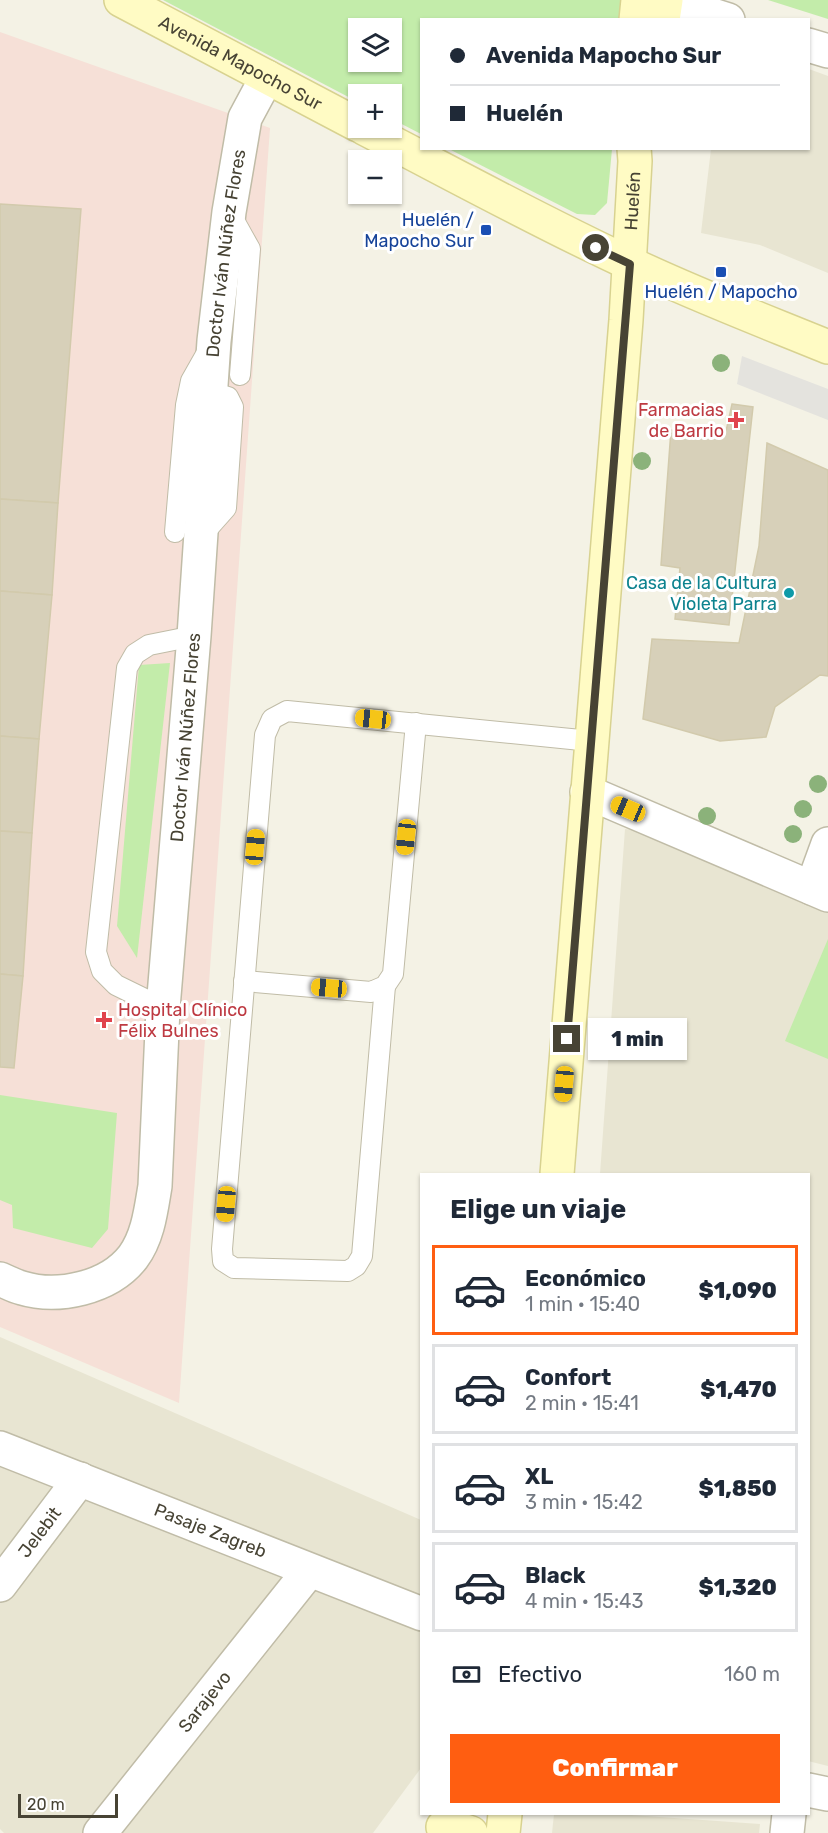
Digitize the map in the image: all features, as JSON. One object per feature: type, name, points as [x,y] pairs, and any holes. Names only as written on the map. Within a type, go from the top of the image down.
[{"type":"main road","name":"Avenida Mapocho Sur","points":[[121,0],[348,120]]},
{"type":"main road","points":[[636,18],[638,0]]},
{"type":"main road","points":[[663,18],[666,0]]},
{"type":"main road","points":[[384,138],[630,264],[828,348]]},
{"type":"main road","name":"Huelén","points":[[556,1173],[630,264],[636,153]]},
{"type":"main road","points":[[503,1833],[505,1815]]},
{"type":"street","points":[[666,0],[722,18]]},
{"type":"street","points":[[810,46],[828,51]]},
{"type":"street","name":"Doctor Iván Núñez Flores","points":[[0,1280],[23,1289],[47,1292],[70,1292],[95,1284],[114,1274],[132,1257],[144,1237],[151,1213],[155,1186],[164,1008],[194,636],[188,535],[199,399],[214,341],[229,212],[245,118],[267,77]]},
{"type":"street","points":[[587,792],[820,892],[828,844]]},
{"type":"street","name":"Pasaje Zagreb","points":[[0,1448],[420,1613]]},
{"type":"street","name":"Jelebit","points":[[0,1585],[80,1479]]},
{"type":"street","name":"Sarajevo","points":[[100,1833],[309,1571]]},
{"type":"street","points":[[787,1833],[789,1815]]},
{"type":"lane","points":[[229,212],[250,249],[240,375]]},
{"type":"lane","points":[[164,1008],[116,985],[102,971],[96,952],[127,669],[135,654],[149,645],[194,636]]},
{"type":"lane","points":[[416,723],[393,974],[385,986],[362,1256],[356,1266],[348,1271],[234,1268],[223,1261],[222,1249],[265,735],[272,718],[287,711],[416,723],[591,741]]},
{"type":"lane","points":[[244,981],[372,992],[385,986]]},
{"type":"shaded area","name":"Hospital Clínico Félix Bulnes","points":[[0,32],[270,128],[179,1403],[0,1327]]},
{"type":"shaded area","points":[[810,69],[828,76],[828,273],[760,245],[701,233],[711,150],[810,150]]},
{"type":"shaded area","points":[[742,356],[828,389],[828,420],[737,384]]},
{"type":"shaded area","points":[[625,829],[646,831],[828,910],[828,1766],[810,1762],[810,1173],[600,1173]]},
{"type":"shaded area","points":[[0,1337],[420,1520],[420,1769],[373,1833],[4,1833],[0,1829]]},
{"type":"shaded area","points":[[554,1815],[631,1815],[760,1824],[759,1833],[552,1833]]},
{"type":"green space","points":[[163,0],[622,0],[620,18],[420,18],[420,133],[402,124],[402,84],[348,84],[348,97]]},
{"type":"green space","points":[[768,0],[828,0],[828,19]]},
{"type":"green space","points":[[451,150],[612,150],[607,203],[595,215],[577,214]]},
{"type":"green space","points":[[170,663],[137,958],[117,926],[139,665]]},
{"type":"green space","points":[[828,939],[828,1059],[785,1041]]},
{"type":"green space","points":[[0,1095],[117,1113],[108,1229],[92,1248],[13,1228],[12,1205],[0,1200]]},
{"type":"building","points":[[0,204],[81,209],[58,503],[0,499]]},
{"type":"building","points":[[732,404],[753,407],[729,625],[675,619],[680,568],[661,565],[671,430],[725,436]]},
{"type":"building","name":"Casa de la Cultura Violeta Parra","points":[[767,443],[828,470],[828,676],[820,675],[775,707],[766,737],[720,741],[643,719],[652,639],[739,643],[759,546]]},
{"type":"building","points":[[0,499],[58,503],[52,595],[0,591]]},
{"type":"building","points":[[0,591],[52,595],[39,739],[0,736]]},
{"type":"building","points":[[0,736],[39,739],[32,833],[0,831]]},
{"type":"building","points":[[0,831],[32,833],[23,976],[0,974]]},
{"type":"building","points":[[0,974],[23,976],[14,1068],[0,1067]]},
{"type":"place","name":"Huelén / Mapocho Sur","points":[[486,230]]},
{"type":"place","name":"Huelén / Mapocho","points":[[721,272]]},
{"type":"place","name":"Farmacias de Barrio","points":[[736,420]]},
{"type":"place","name":"Casa de la Cultura Violeta Parra","points":[[789,593]]},
{"type":"place","name":"Hospital Clínico Félix Bulnes","points":[[104,1020]]},
{"type":"route","points":[[567,1039],[630,264],[596,248]]}]
